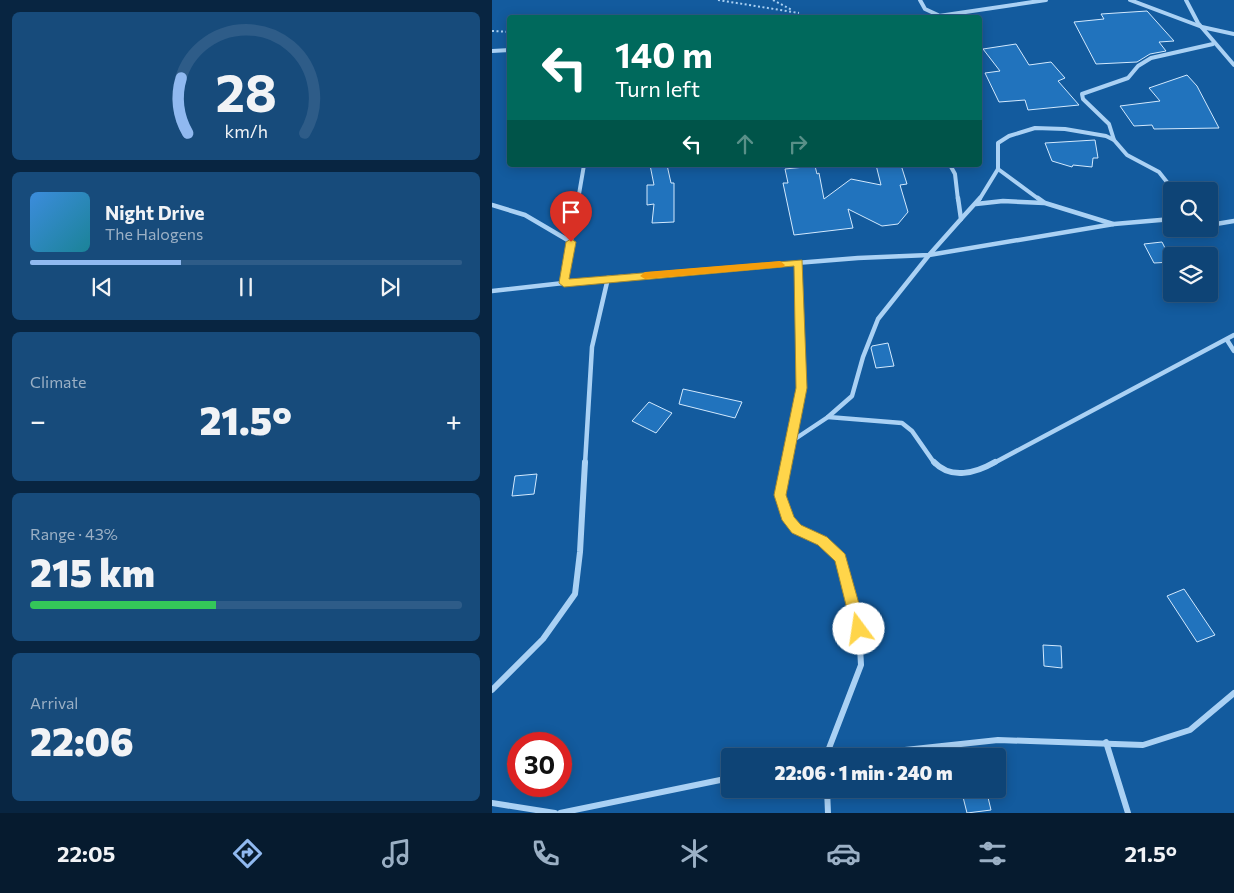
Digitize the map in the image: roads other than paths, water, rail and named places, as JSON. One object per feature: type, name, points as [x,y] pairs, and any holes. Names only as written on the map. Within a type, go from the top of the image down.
[{"type":"street","points":[[920,0],[928,12],[936,15]]},
{"type":"street","points":[[945,15],[1046,0]]},
{"type":"street","points":[[1130,0],[1202,27],[1234,34]]},
{"type":"street","points":[[1186,0],[1187,8],[1213,44],[1234,65]]},
{"type":"street","points":[[1114,140],[1110,124],[1083,99],[1082,94],[1128,78],[1138,66],[1151,58],[1213,44]]},
{"type":"street","points":[[492,51],[507,50]]},
{"type":"street","points":[[792,441],[828,417],[852,396],[863,357],[878,319],[928,255],[976,204],[998,169],[998,143],[1004,137],[1020,130],[1041,128],[1106,136],[1114,140],[1127,155],[1159,172],[1167,182]]},
{"type":"street","points":[[564,283],[584,167]]},
{"type":"street","points":[[951,167],[955,174],[961,219]]},
{"type":"street","points":[[998,169],[1024,190],[1045,203]]},
{"type":"street","points":[[976,204],[1003,201],[1045,203],[1114,224]]},
{"type":"street","points":[[492,205],[525,215],[571,242]]},
{"type":"street","points":[[492,292],[608,278],[928,255],[1114,224],[1163,220]]},
{"type":"street","points":[[1218,224],[1234,221]]},
{"type":"street","points":[[799,263],[801,388],[780,495],[789,520],[796,529],[822,541],[841,558],[859,629],[860,665],[829,748]]},
{"type":"street","points":[[492,690],[543,639],[575,594],[580,552],[592,346],[608,278]]},
{"type":"street","points":[[828,417],[902,423],[912,430],[934,464],[944,471],[958,473],[979,471],[1234,335]]},
{"type":"street","points":[[1227,340],[1234,351]]},
{"type":"street","points":[[924,748],[998,740],[1106,742],[1143,745],[1190,730],[1234,693]]},
{"type":"street","points":[[1106,742],[1128,813]]},
{"type":"street","points":[[560,813],[721,780]]},
{"type":"street","points":[[827,798],[828,813]]},
{"type":"street","points":[[492,803],[555,813]]}]
